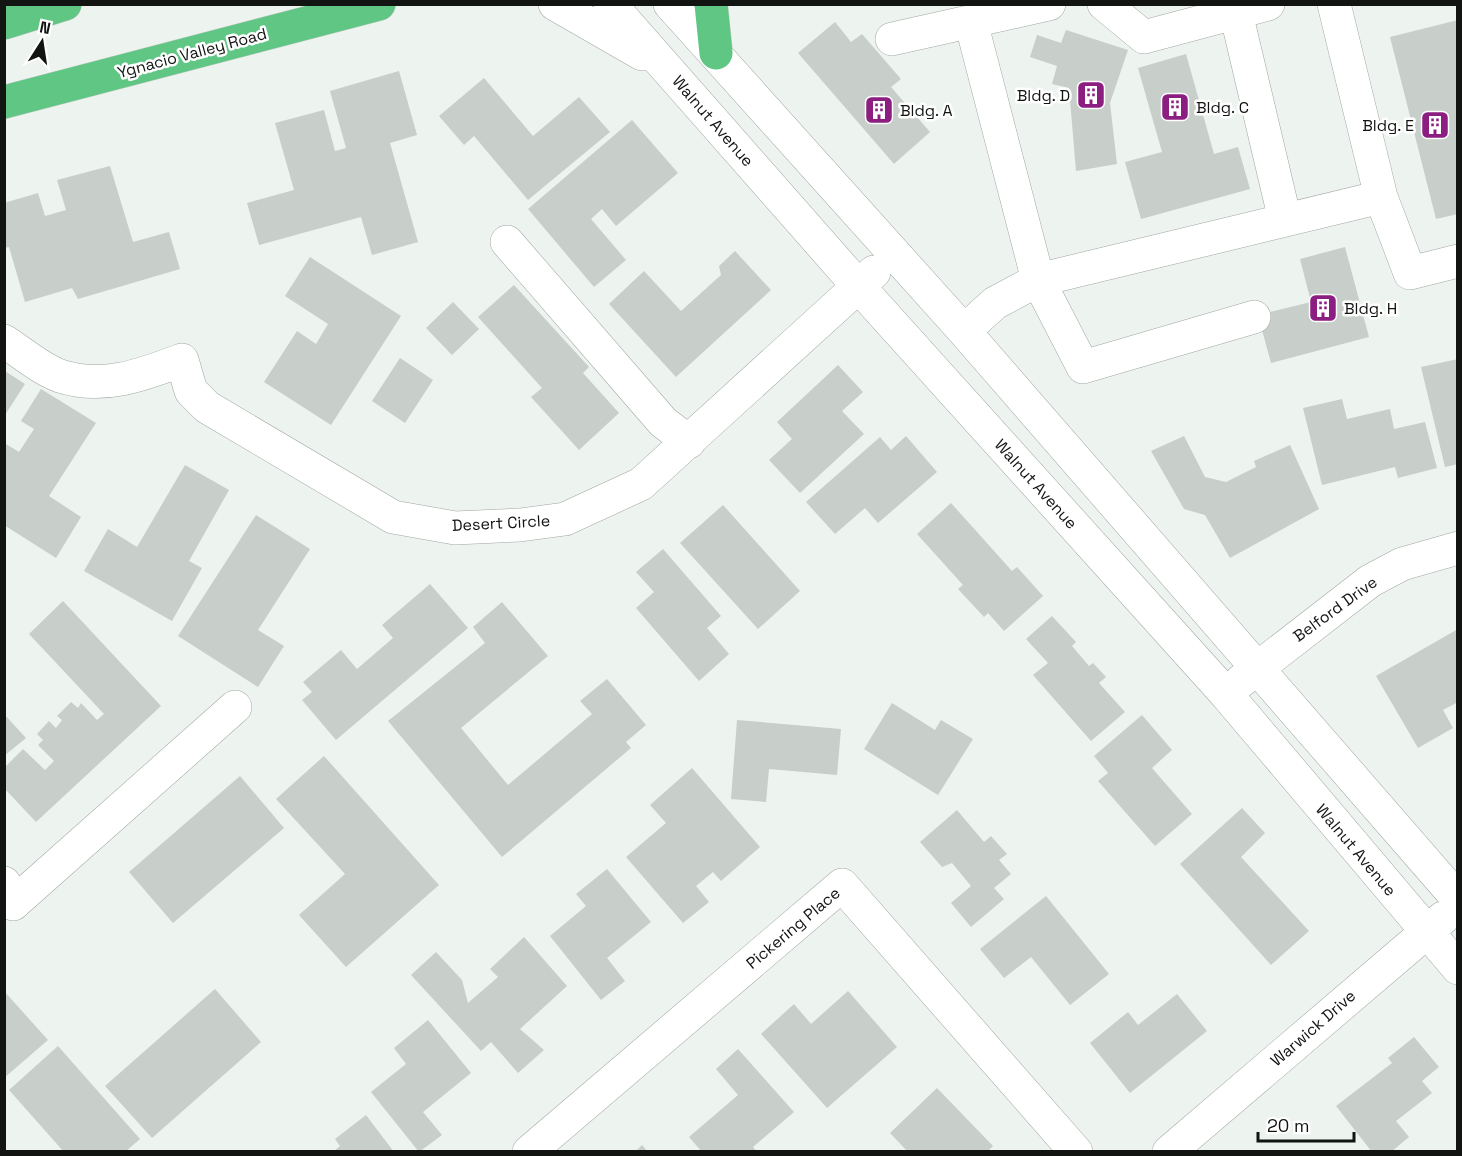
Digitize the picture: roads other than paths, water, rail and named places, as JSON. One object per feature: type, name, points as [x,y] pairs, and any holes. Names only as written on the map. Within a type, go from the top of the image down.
[{"type":"highway","points":[[4,23],[65,4]]},
{"type":"highway","name":"Ygnacio Valley Road","points":[[4,102],[379,4]]},
{"type":"highway","points":[[711,4],[716,53]]},
{"type":"street","points":[[555,4],[666,68]]},
{"type":"street","name":"Walnut Avenue","points":[[610,4],[859,287],[1226,694],[1458,968]]},
{"type":"street","points":[[670,4],[716,53],[893,255],[964,331],[1458,899]]},
{"type":"street","points":[[892,39],[1049,4]]},
{"type":"street","points":[[1104,4],[1144,37],[1268,4]]},
{"type":"street","points":[[1334,4],[1381,197],[1410,273],[1458,261]]},
{"type":"street","points":[[1236,13],[1285,220]]},
{"type":"street","points":[[971,22],[1038,280],[1083,366],[1254,317]]},
{"type":"street","points":[[964,331],[995,303],[1038,280],[1381,197]]},
{"type":"street","points":[[507,242],[663,422],[689,442]]},
{"type":"street","name":"Desert Circle","points":[[4,341],[58,375],[90,382],[130,379],[182,360],[191,391],[207,407],[393,516],[455,528],[520,525],[565,519],[641,484],[893,255]]},
{"type":"street","name":"Belford Drive","points":[[1226,694],[1370,582],[1402,564],[1458,548]]},
{"type":"street","points":[[8,900],[235,707]]},
{"type":"street","name":"Pickering Place","points":[[529,1152],[842,885],[1076,1152]]},
{"type":"street","name":"Warwick Drive","points":[[1169,1152],[1458,905]]},
{"type":"place","name":"Bldg. D","points":[[1091,95]]},
{"type":"place","name":"Bldg. C","points":[[1175,107]]},
{"type":"place","name":"Bldg. A","points":[[879,110]]},
{"type":"place","name":"Bldg. E","points":[[1435,125]]},
{"type":"place","name":"Bldg. H","points":[[1323,308]]}]
